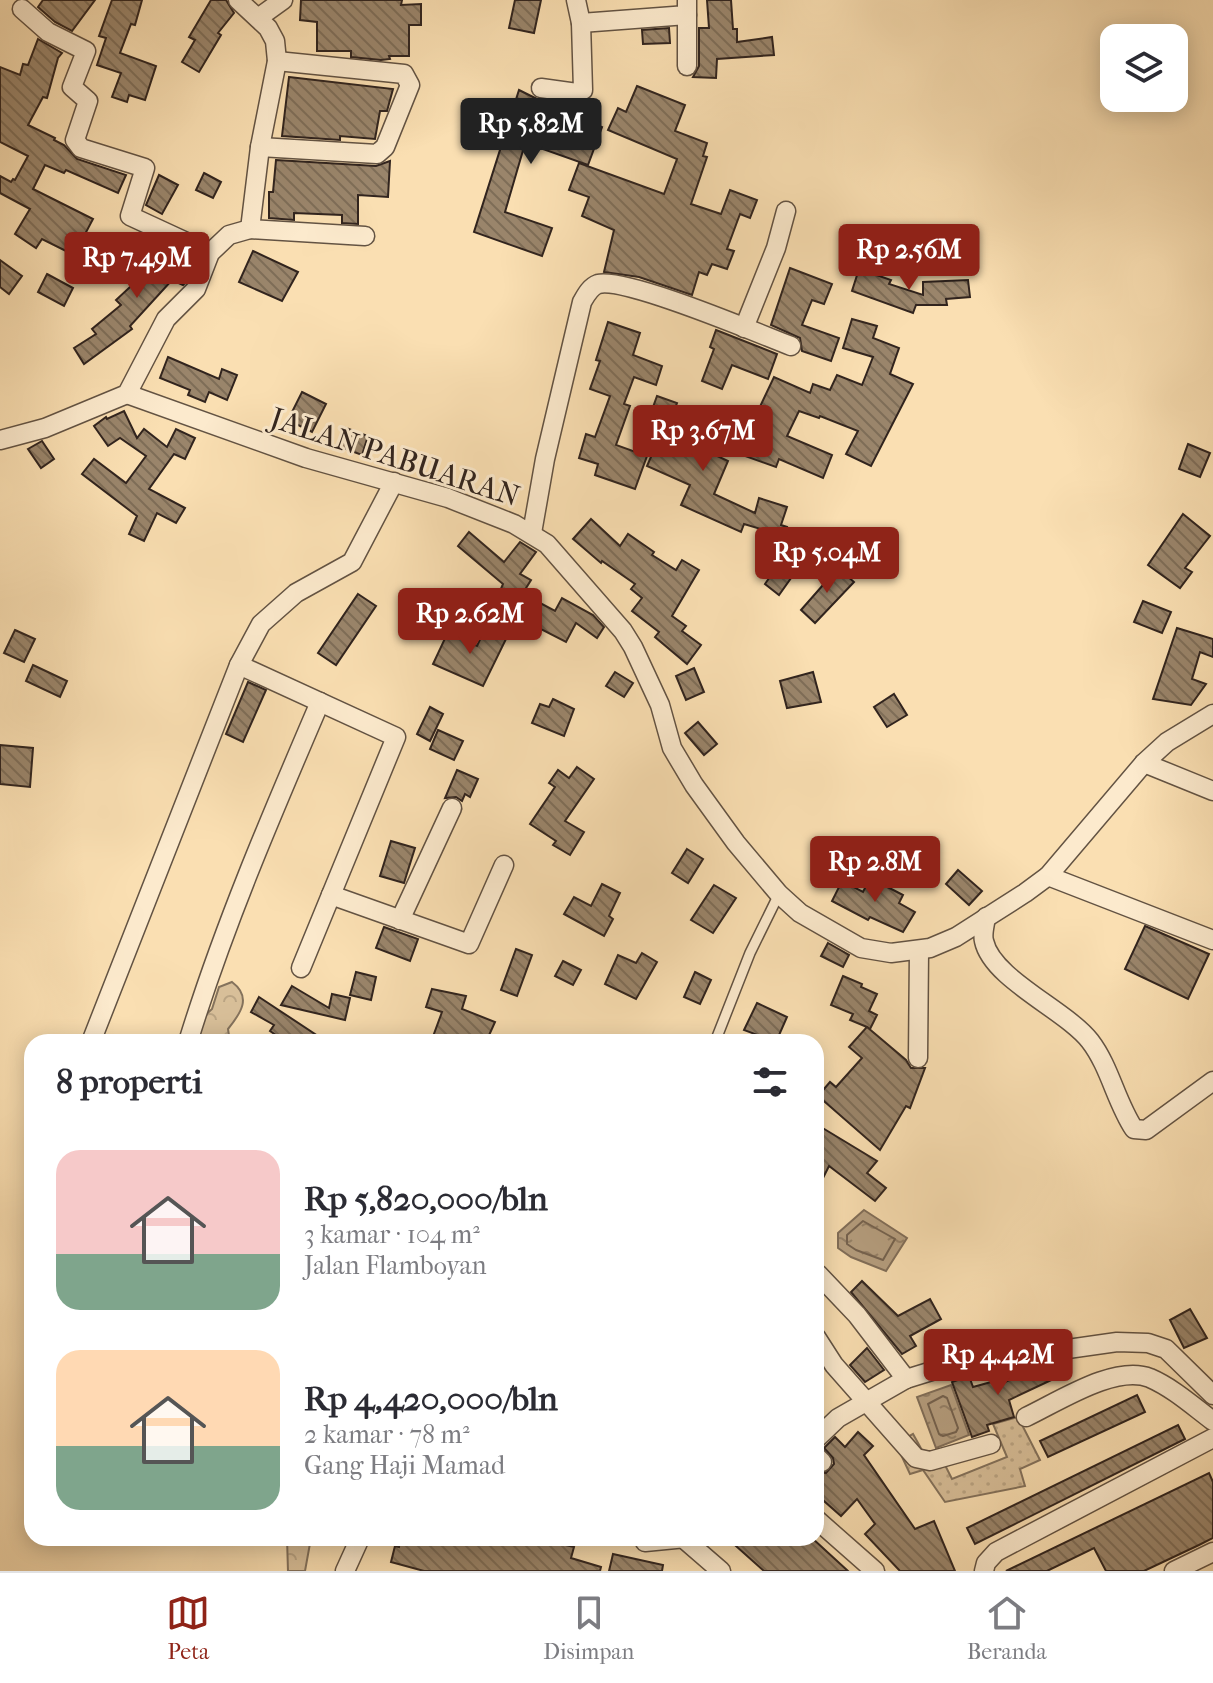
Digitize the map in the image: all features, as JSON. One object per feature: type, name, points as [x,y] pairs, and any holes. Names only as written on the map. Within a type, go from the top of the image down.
[{"type":"street","points":[[238,0],[267,29],[277,61],[240,231]]},
{"type":"street","points":[[267,29],[283,0]]},
{"type":"street","points":[[541,88],[577,93],[583,90],[581,23],[576,0]]},
{"type":"street","points":[[581,23],[687,8],[687,66]]},
{"type":"street","points":[[22,9],[48,32],[86,51],[72,87],[88,103],[75,140],[81,148],[145,168],[130,216],[210,253]]},
{"type":"street","points":[[260,147],[377,154],[385,147],[410,85],[407,76],[277,61]]},
{"type":"street","points":[[744,328],[776,248],[786,211]]},
{"type":"street","points":[[0,440],[45,428],[127,394],[166,319],[196,289],[210,253],[240,231],[365,236]]},
{"type":"street","points":[[532,533],[545,459],[582,302],[594,286],[602,284],[633,288],[791,346]]},
{"type":"street","name":"JALAN PABUARAN","points":[[127,394],[306,458],[459,502],[532,533],[561,559],[623,631],[651,682],[672,748],[736,843],[779,894],[800,913],[861,948],[891,953],[919,951],[956,937],[1048,876],[1144,763],[1167,742],[1213,714]]},
{"type":"street","points":[[94,1034],[239,665],[261,624],[296,593],[352,562],[394,482]]},
{"type":"street","points":[[239,665],[396,737],[301,968]]},
{"type":"street","points":[[190,1034],[226,929],[320,702]]},
{"type":"street","points":[[1144,763],[1213,791]]},
{"type":"street","points":[[400,920],[452,808]]},
{"type":"street","points":[[331,895],[469,944],[504,865]]},
{"type":"street","points":[[1048,876],[1213,940]]},
{"type":"street","points":[[986,917],[984,943],[991,955],[1026,992],[1063,1015],[1091,1041],[1134,1129],[1146,1130],[1213,1081]]},
{"type":"street","points":[[918,1058],[919,951]]},
{"type":"street","points":[[824,1280],[857,1315],[906,1379]]},
{"type":"street","points":[[824,1431],[838,1418],[906,1379],[948,1366],[1117,1342],[1148,1343],[1166,1349],[1213,1395]]},
{"type":"street","points":[[824,1349],[834,1365],[916,1458],[930,1461],[991,1444]]},
{"type":"street","points":[[1197,1377],[1213,1365]]},
{"type":"street","points":[[1026,1417],[1096,1383],[1136,1374],[1166,1387],[1213,1421]]},
{"type":"street","points":[[984,1571],[989,1558],[1003,1548],[1213,1438]]},
{"type":"street","points":[[824,1526],[875,1571]]},
{"type":"street","points":[[346,1571],[357,1546]]},
{"type":"street","points":[[693,1546],[721,1571]]},
{"type":"street","points":[[1174,1571],[1213,1552]]},
{"type":"lane","points":[[718,1034],[750,953],[779,894]]},
{"type":"green space","points":[[232,982],[242,993],[242,1005],[228,1029],[229,1034],[185,1034],[212,1009],[219,987]]},
{"type":"green space","points":[[1018,1417],[1040,1460],[1020,1469],[1025,1486],[945,1502],[923,1470],[910,1474],[896,1444],[913,1434],[933,1470],[945,1465],[952,1479],[1007,1457],[993,1424]]},
{"type":"green space","points":[[287,1546],[310,1546],[305,1571],[288,1571]]},
{"type":"water","points":[[864,1210],[907,1238],[886,1271],[851,1257],[838,1248],[838,1233]]},
{"type":"water","points":[[951,1385],[969,1435],[936,1448],[917,1397]]},
{"type":"building","points":[[43,0],[95,0],[72,31],[55,22],[38,7]]},
{"type":"building","points":[[112,0],[142,0],[135,25],[131,24],[120,53],[156,66],[145,100],[129,95],[127,102],[112,97],[121,73],[97,65],[106,38],[99,36]]},
{"type":"building","points":[[211,0],[226,0],[234,13],[218,33],[221,35],[199,72],[182,62],[195,40],[189,37]]},
{"type":"building","points":[[301,0],[402,0],[401,5],[421,4],[421,25],[409,25],[409,56],[389,56],[390,59],[381,60],[351,57],[351,51],[317,51],[317,22],[300,20]]},
{"type":"building","points":[[515,0],[541,0],[534,33],[509,28]]},
{"type":"building","points":[[707,0],[731,0],[737,42],[772,37],[774,55],[717,59],[716,78],[693,77],[699,66],[699,28],[709,28]]},
{"type":"building","points":[[669,28],[670,43],[643,44],[642,30]]},
{"type":"building","points":[[38,39],[62,53],[47,98],[43,97],[28,125],[55,138],[77,159],[126,175],[118,193],[66,170],[64,173],[45,165],[33,189],[93,219],[74,255],[42,239],[36,248],[15,234],[30,209],[0,193],[0,176],[11,182],[15,180],[28,156],[0,142],[0,67],[20,75],[23,64],[28,65]]},
{"type":"building","points":[[289,77],[393,89],[387,111],[380,111],[375,139],[282,136]]},
{"type":"building","points":[[637,86],[685,105],[675,131],[707,143],[703,156],[707,157],[691,204],[721,214],[730,190],[757,200],[750,218],[740,214],[727,249],[734,251],[727,269],[712,264],[707,275],[699,272],[692,295],[639,277],[604,272],[614,230],[582,216],[589,197],[569,190],[579,163],[664,194],[677,159],[608,130],[618,108],[626,112]]},
{"type":"building","points":[[519,90],[539,100],[579,112],[577,118],[602,127],[588,165],[529,144],[528,149],[524,147],[505,212],[552,228],[542,256],[474,232]]},
{"type":"building","points":[[276,160],[376,166],[390,161],[388,197],[358,195],[358,224],[342,223],[342,215],[294,213],[294,220],[269,218],[269,192],[273,192]]},
{"type":"building","points":[[204,173],[221,182],[213,198],[196,190]]},
{"type":"building","points":[[159,175],[178,185],[162,214],[146,205]]},
{"type":"building","points":[[159,245],[178,256],[180,252],[195,259],[186,282],[183,285],[172,280],[130,326],[132,329],[84,364],[74,348],[96,334],[92,329],[121,305],[116,300],[143,275]]},
{"type":"building","points":[[253,251],[298,272],[282,301],[239,282]]},
{"type":"building","points":[[0,260],[22,276],[9,294],[0,287]]},
{"type":"building","points":[[790,268],[832,284],[824,304],[812,300],[802,325],[839,338],[831,361],[802,351],[800,338],[771,325]]},
{"type":"building","points":[[859,269],[891,280],[889,284],[923,295],[923,282],[968,280],[970,297],[946,299],[947,305],[916,305],[913,313],[852,291]]},
{"type":"building","points":[[47,274],[73,288],[64,306],[38,292]]},
{"type":"building","points":[[852,319],[877,326],[873,338],[899,348],[890,374],[913,384],[871,466],[846,454],[858,431],[799,411],[787,436],[832,455],[823,478],[779,459],[776,467],[745,456],[761,415],[757,413],[774,377],[810,393],[813,384],[830,390],[837,375],[862,385],[873,357],[843,348]]},
{"type":"building","points":[[608,322],[640,333],[633,355],[662,366],[656,385],[634,377],[624,404],[630,406],[616,445],[647,456],[635,489],[595,475],[598,464],[579,458],[586,434],[595,437],[610,396],[590,389]]},
{"type":"building","points":[[716,330],[777,354],[768,379],[732,365],[722,389],[702,381],[714,349],[710,347]]},
{"type":"building","points":[[168,357],[219,379],[222,369],[237,375],[227,400],[209,392],[205,402],[188,395],[190,390],[160,378]]},
{"type":"building","points":[[302,392],[326,404],[312,432],[288,420]]},
{"type":"building","points":[[657,396],[677,403],[674,411],[707,426],[698,447],[728,461],[714,494],[755,513],[759,498],[787,507],[781,525],[787,527],[784,536],[744,524],[741,532],[681,505],[690,485],[647,466],[664,427],[648,421]]},
{"type":"building","points":[[124,411],[137,438],[144,429],[167,447],[176,429],[195,438],[185,459],[174,454],[149,489],[185,508],[176,523],[157,513],[144,541],[129,534],[137,516],[82,474],[94,459],[126,483],[146,456],[120,438],[108,446],[94,426],[106,417]]},
{"type":"building","points":[[346,428],[368,436],[362,455],[340,447]]},
{"type":"building","points":[[42,441],[54,459],[41,468],[28,449]]},
{"type":"building","points":[[1188,444],[1210,453],[1200,477],[1179,469]]},
{"type":"building","points":[[1183,514],[1210,536],[1185,568],[1192,572],[1180,588],[1148,565]]},
{"type":"building","points":[[591,519],[620,546],[628,534],[676,570],[682,560],[699,570],[672,616],[686,626],[682,631],[701,645],[687,664],[655,637],[659,632],[632,611],[642,598],[631,589],[635,584],[601,563],[573,539]]},
{"type":"building","points":[[469,532],[504,562],[520,542],[536,552],[520,574],[531,580],[518,601],[500,591],[503,584],[458,546]]},
{"type":"building","points":[[781,561],[796,571],[779,595],[765,584]]},
{"type":"building","points":[[838,568],[854,582],[815,623],[801,610]]},
{"type":"building","points":[[358,594],[376,606],[336,665],[318,653]]},
{"type":"building","points":[[525,595],[555,611],[562,598],[593,615],[604,627],[597,638],[576,623],[566,642],[541,629],[538,633],[513,619]]},
{"type":"building","points":[[1143,601],[1171,612],[1162,633],[1134,622]]},
{"type":"building","points":[[1177,628],[1213,639],[1213,657],[1200,652],[1192,679],[1206,684],[1191,705],[1153,699]]},
{"type":"building","points":[[485,629],[506,639],[483,686],[433,664],[448,632],[477,646]]},
{"type":"building","points":[[15,630],[35,639],[24,662],[4,653]]},
{"type":"building","points":[[33,665],[67,681],[60,697],[26,681]]},
{"type":"building","points":[[694,668],[704,692],[686,700],[676,676]]},
{"type":"building","points":[[615,672],[633,683],[624,697],[606,686]]},
{"type":"building","points":[[813,672],[821,702],[787,708],[780,681]]},
{"type":"building","points":[[248,682],[266,690],[243,742],[226,734]]},
{"type":"building","points":[[894,694],[907,715],[887,727],[874,707]]},
{"type":"building","points":[[553,699],[574,709],[564,736],[532,723],[540,704],[549,707]]},
{"type":"building","points":[[430,707],[443,714],[430,741],[417,734]]},
{"type":"building","points":[[698,722],[717,744],[704,755],[685,733]]},
{"type":"building","points":[[438,730],[463,741],[454,760],[430,749]]},
{"type":"building","points":[[0,745],[33,748],[30,787],[0,784]]},
{"type":"building","points":[[577,767],[594,779],[565,821],[584,832],[570,855],[553,845],[556,841],[530,824],[555,787],[549,783],[558,770],[569,778]]},
{"type":"building","points":[[457,770],[478,779],[470,797],[465,794],[462,801],[456,797],[445,798]]},
{"type":"building","points":[[391,841],[415,848],[404,883],[380,876]]},
{"type":"building","points":[[687,849],[703,859],[688,883],[672,873]]},
{"type":"building","points":[[958,870],[982,891],[969,905],[946,884]]},
{"type":"building","points":[[870,878],[903,895],[899,903],[915,912],[903,932],[870,917],[868,920],[832,901],[842,881],[863,892]]},
{"type":"building","points":[[602,884],[620,893],[609,916],[613,919],[604,936],[564,914],[574,897],[591,906]]},
{"type":"building","points":[[714,885],[736,898],[713,933],[691,920]]},
{"type":"building","points":[[1145,926],[1209,954],[1188,999],[1125,969]]},
{"type":"building","points":[[384,927],[418,939],[410,961],[376,948]]},
{"type":"building","points":[[828,943],[849,955],[843,967],[821,956]]},
{"type":"building","points":[[516,949],[532,955],[517,996],[501,990]]},
{"type":"building","points":[[642,953],[657,962],[636,999],[605,984],[618,955],[636,963]]},
{"type":"building","points":[[563,961],[581,970],[573,985],[555,976]]},
{"type":"building","points":[[356,972],[376,977],[371,1000],[350,995]]},
{"type":"building","points":[[695,972],[711,980],[700,1004],[684,997]]},
{"type":"building","points":[[843,976],[877,994],[869,1011],[877,1015],[870,1029],[850,1020],[853,1014],[831,1005]]},
{"type":"building","points":[[292,986],[329,1008],[332,994],[350,998],[345,1020],[281,1005]]},
{"type":"building","points":[[432,989],[466,996],[462,1009],[495,1022],[490,1034],[434,1034],[442,1012],[426,1007]]},
{"type":"building","points":[[259,997],[315,1034],[274,1034],[270,1031],[274,1025],[251,1012]]},
{"type":"building","points":[[757,1003],[787,1017],[780,1034],[755,1034],[744,1030]]},
{"type":"building","points":[[867,1027],[906,1060],[911,1068],[925,1068],[910,1108],[906,1106],[880,1150],[824,1101],[824,1089],[830,1082],[836,1087],[862,1058],[849,1047]]},
{"type":"building","points":[[824,1129],[877,1161],[867,1173],[886,1188],[875,1201],[829,1166],[824,1176]]},
{"type":"building","points":[[862,1281],[898,1316],[930,1299],[941,1319],[910,1336],[916,1346],[902,1354],[851,1292]]},
{"type":"building","points":[[1190,1309],[1207,1338],[1184,1348],[1170,1320]]},
{"type":"building","points":[[867,1348],[884,1370],[865,1382],[850,1365]]},
{"type":"building","points":[[1056,1363],[1062,1375],[1009,1400],[1014,1417],[987,1425],[989,1431],[972,1437],[952,1382],[969,1376],[973,1387],[1002,1379],[1003,1383],[1041,1365]]},
{"type":"building","points":[[1137,1395],[1145,1412],[1048,1457],[1040,1441]]},
{"type":"building","points":[[1178,1425],[1185,1439],[975,1544],[967,1528]]},
{"type":"building","points":[[858,1432],[873,1446],[864,1455],[915,1529],[934,1521],[955,1571],[900,1571],[865,1534],[875,1524],[857,1499],[841,1516],[824,1501],[824,1473],[834,1464],[824,1448],[835,1437],[845,1447]]},
{"type":"building","points":[[1209,1473],[1213,1482],[1213,1538],[1199,1545],[1144,1571],[1106,1571],[1094,1548],[1047,1571],[1006,1571]]},
{"type":"building","points":[[395,1546],[570,1546],[574,1547],[571,1558],[601,1567],[600,1571],[424,1571],[391,1562]]},
{"type":"building","points":[[736,1546],[821,1546],[848,1571],[764,1571]]},
{"type":"building","points":[[613,1554],[663,1565],[662,1571],[609,1571]]}]
